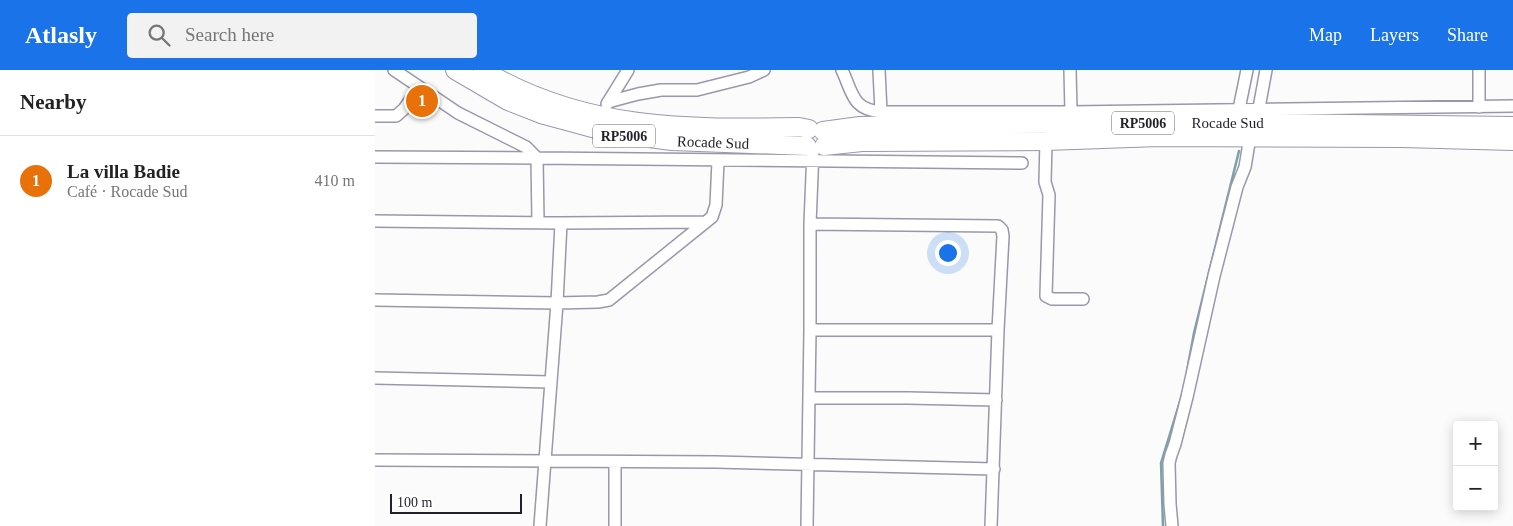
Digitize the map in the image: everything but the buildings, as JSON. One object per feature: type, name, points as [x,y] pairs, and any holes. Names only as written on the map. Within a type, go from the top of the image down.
[{"type":"highway","name":"Rocade Sud","points":[[455,70],[508,101],[541,114],[611,133],[672,142],[815,144],[1046,141],[1159,137],[1411,138],[1513,141]]},
{"type":"highway","name":"Rocade Sud","points":[[483,70],[519,90],[550,102],[605,110],[650,125],[729,128],[799,127],[815,144]]},
{"type":"highway","name":"Rocade Sud","points":[[815,144],[860,126],[1071,123],[1513,126]]},
{"type":"street","points":[[394,70],[458,113],[525,147],[537,158],[538,222]]},
{"type":"street","points":[[605,110],[628,70]]},
{"type":"street","points":[[605,110],[638,94],[661,90],[697,90],[749,77],[764,70]]},
{"type":"street","points":[[842,70],[856,103],[869,111],[881,112],[1071,112],[1513,106]]},
{"type":"street","points":[[879,70],[881,112]]},
{"type":"street","points":[[1069,70],[1071,112]]},
{"type":"street","points":[[1239,109],[1247,70]]},
{"type":"street","points":[[1259,108],[1266,70]]},
{"type":"street","points":[[1479,70],[1479,107]]},
{"type":"street","points":[[375,116],[395,116],[405,109],[419,87]]},
{"type":"street","points":[[1172,526],[1169,504],[1169,463],[1187,397],[1223,241],[1237,187],[1245,167],[1250,137]]},
{"type":"street","points":[[1046,141],[1045,182],[1049,195],[1046,296],[1052,299],[1083,299]]},
{"type":"street","points":[[807,526],[810,224],[815,144]]},
{"type":"street","points":[[375,157],[769,160],[815,144],[1023,163]]},
{"type":"street","points":[[375,300],[557,303],[609,300],[712,217],[715,210],[718,161]]},
{"type":"street","points":[[375,221],[706,222]]},
{"type":"street","points":[[539,526],[557,303],[561,223]]},
{"type":"street","points":[[810,224],[998,226],[1002,230],[991,526]]},
{"type":"street","points":[[810,330],[998,330]]},
{"type":"street","points":[[375,378],[550,382]]},
{"type":"street","points":[[809,398],[996,400]]},
{"type":"street","points":[[375,460],[807,464],[994,469]]},
{"type":"street","points":[[615,462],[615,526]]},
{"type":"waterway","points":[[1187,371],[1194,333],[1239,151]]},
{"type":"waterway","points":[[1163,526],[1161,463],[1181,398]]},
{"type":"place","name":"La villa Badie","points":[[422,101]]}]
